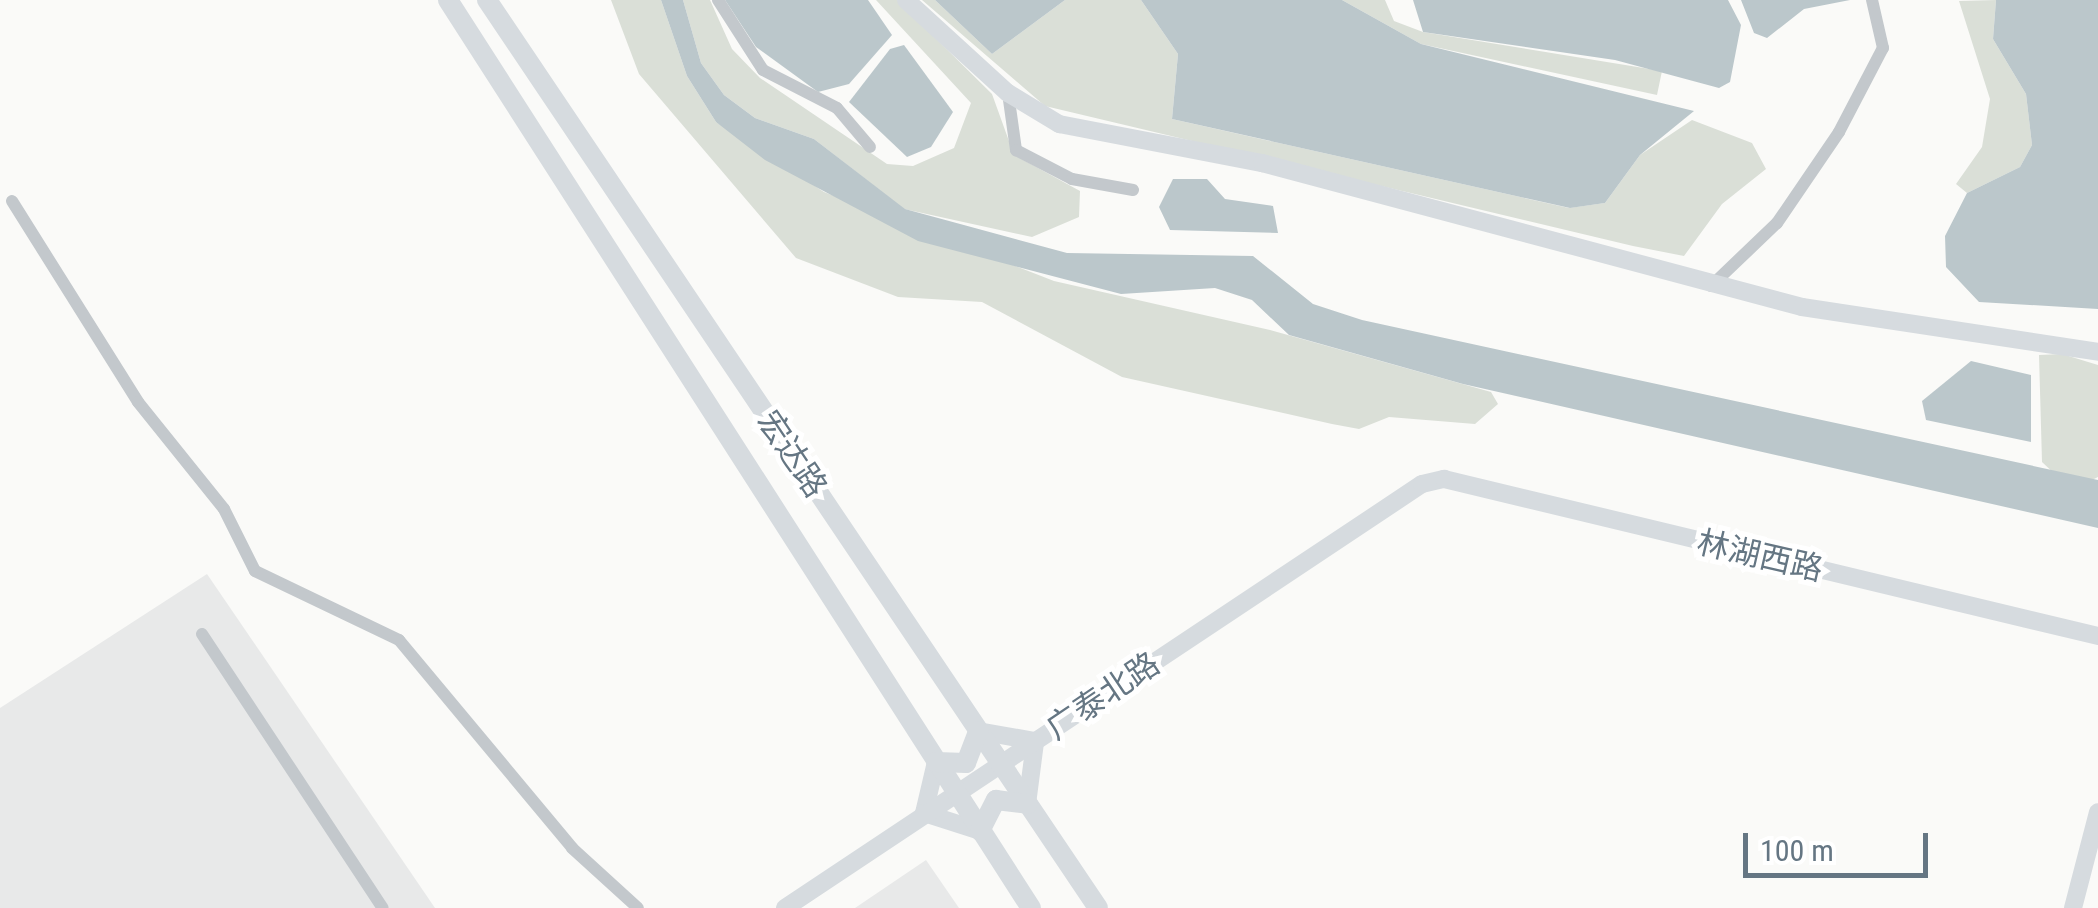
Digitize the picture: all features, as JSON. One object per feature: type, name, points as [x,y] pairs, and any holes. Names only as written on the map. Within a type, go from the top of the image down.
[{"type":"main road","name":"宏达路","points":[[448,0],[1031,908]]},
{"type":"main road","name":"宏达路","points":[[487,0],[1098,908]]},
{"type":"main road","points":[[936,762],[966,762],[978,731]]},
{"type":"main road","points":[[980,831],[996,800],[1028,804]]},
{"type":"street","points":[[718,0],[763,70],[837,108],[870,147]]},
{"type":"street","points":[[906,0],[1008,92],[1059,124],[1262,163],[1711,286],[2098,352]]},
{"type":"street","points":[[1711,286],[1777,223],[1839,132],[1883,48],[1872,0]]},
{"type":"street","points":[[1008,92],[1016,150],[1072,178],[1133,190]]},
{"type":"street","points":[[12,202],[138,402],[224,509],[254,572],[399,640],[572,848],[638,908]]},
{"type":"street","name":"林湖西路","points":[[1422,484],[1444,479],[2098,636]]},
{"type":"street","name":"广泰北路","points":[[785,908],[1422,484]]},
{"type":"street","points":[[202,634],[383,908]]},
{"type":"street","points":[[978,731],[1036,741],[1028,804]]},
{"type":"street","points":[[936,762],[924,814],[980,831]]},
{"type":"street","points":[[2073,908],[2098,812]]},
{"type":"shaded area","points":[[611,0],[661,0],[687,76],[716,122],[824,192],[1054,281],[1270,330],[1491,392],[1498,404],[1475,424],[1389,417],[1359,429],[1332,424],[1122,377],[982,302],[898,297],[796,258],[639,74]]},
{"type":"shaded area","points":[[661,0],[683,0],[701,63],[724,95],[755,118],[814,139],[905,209],[1067,253],[1253,256],[1313,304],[1362,320],[2098,480],[2098,528],[1463,384],[1289,335],[1252,300],[1215,288],[1121,294],[918,241],[765,160],[716,122],[687,76]]},
{"type":"shaded area","points":[[683,0],[710,0],[732,49],[760,78],[887,164],[913,166],[954,148],[971,103],[876,0],[897,0],[992,94],[1014,155],[1080,191],[1079,217],[1032,237],[904,209],[814,139],[755,118],[724,95],[701,63]]},
{"type":"shaded area","points":[[725,0],[868,0],[892,35],[849,84],[818,92],[756,47]]},
{"type":"shaded area","points":[[922,0],[935,0],[992,54],[1065,0],[1141,0],[1178,54],[1172,119],[1569,208],[1605,203],[1640,155],[1692,120],[1752,143],[1766,169],[1722,204],[1684,256],[1633,246],[1045,106]]},
{"type":"shaded area","points":[[935,0],[1065,0],[992,54]]},
{"type":"shaded area","points":[[1141,0],[1342,0],[1421,44],[1694,111],[1640,155],[1605,203],[1570,208],[1172,119],[1178,54]]},
{"type":"shaded area","points":[[1342,0],[1385,0],[1394,21],[1423,32],[1662,71],[1657,95],[1421,44]]},
{"type":"shaded area","points":[[1413,0],[1728,0],[1741,25],[1730,82],[1719,88],[1615,60],[1423,32]]},
{"type":"shaded area","points":[[1741,0],[1850,0],[1804,9],[1767,38],[1754,33]]},
{"type":"shaded area","points":[[1996,0],[1993,39],[2026,94],[2032,145],[2020,167],[1967,193],[1956,184],[1982,147],[1990,99],[1959,1]]},
{"type":"shaded area","points":[[1996,0],[2098,0],[2098,309],[1979,302],[1946,267],[1945,236],[1967,193],[2020,167],[2032,145],[2026,94],[1993,39]]},
{"type":"shaded area","points":[[904,45],[953,112],[931,147],[907,157],[849,102],[890,49]]},
{"type":"shaded area","points":[[1173,179],[1207,179],[1225,199],[1273,206],[1278,233],[1170,230],[1159,207]]},
{"type":"shaded area","points":[[2062,354],[2098,365],[2098,477],[2090,481],[2059,478],[2042,462],[2039,355]]},
{"type":"shaded area","points":[[1971,361],[2031,375],[2031,442],[1926,420],[1922,401]]},
{"type":"shaded area","points":[[207,574],[435,908],[0,908],[0,708]]},
{"type":"shaded area","points":[[926,860],[959,908],[855,908]]}]
